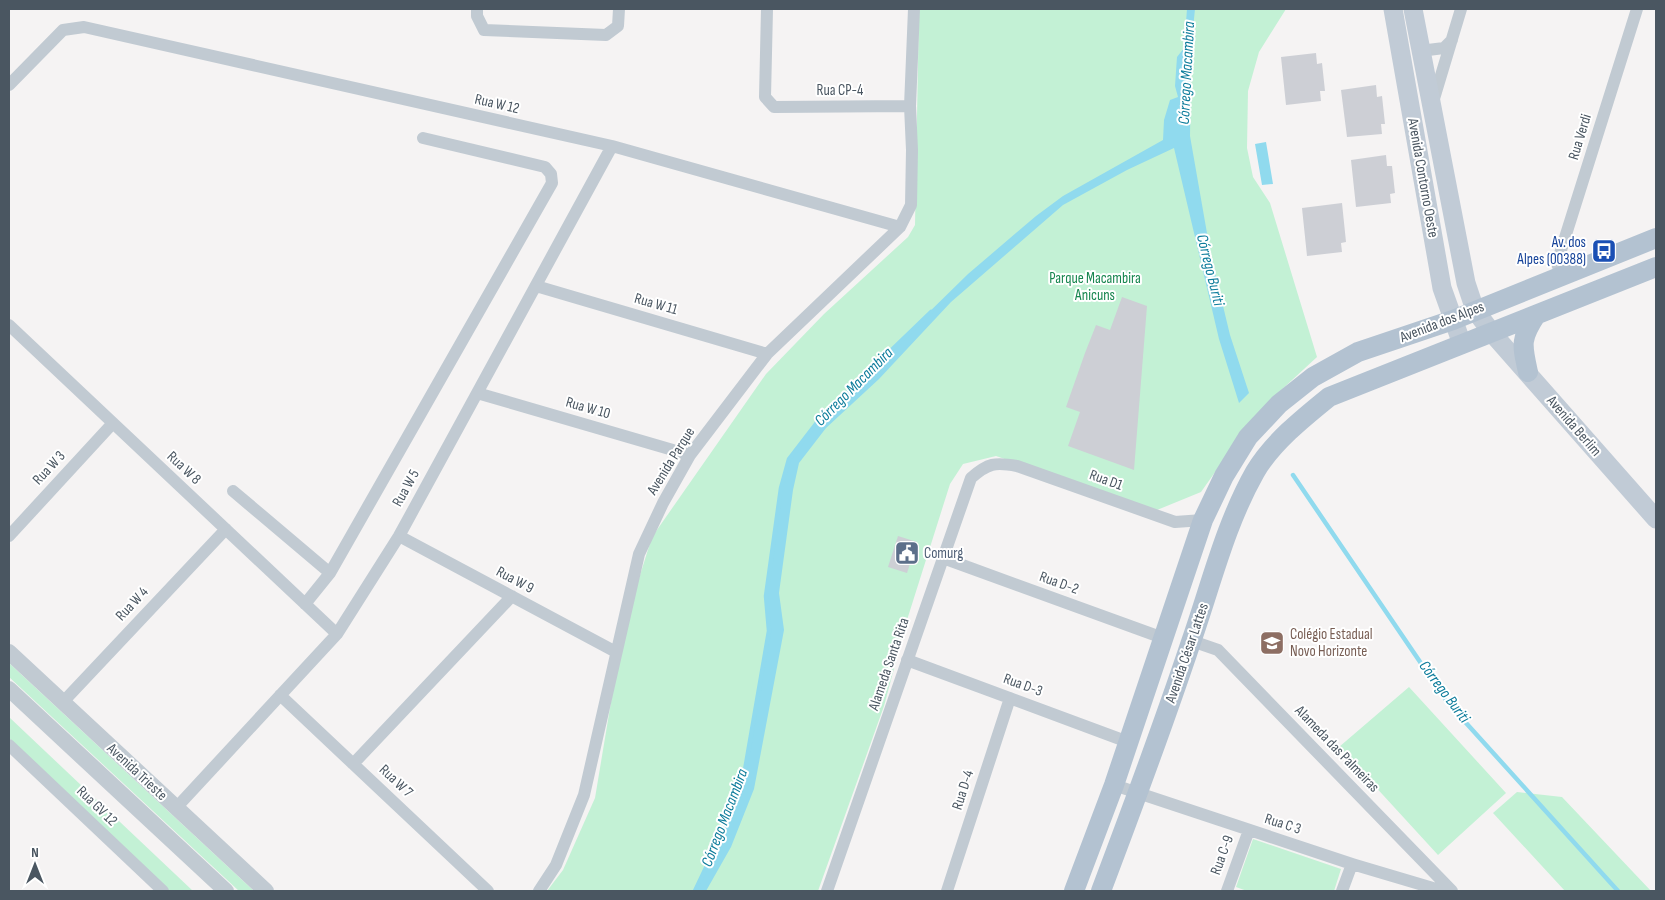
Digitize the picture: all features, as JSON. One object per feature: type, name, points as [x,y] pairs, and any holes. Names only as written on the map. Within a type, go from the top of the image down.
[{"type":"main road","name":"Avenida Contorno Oeste","points":[[1393,9],[1442,288],[1462,344]]},
{"type":"main road","name":"Avenida Contorno Oeste","points":[[1413,9],[1466,283],[1475,310],[1492,333]]},
{"type":"main road","name":"Avenida dos Alpes","points":[[1248,437],[1279,404],[1313,377],[1358,352],[1453,320],[1656,238]]},
{"type":"main road","name":"Avenida dos Alpes","points":[[1293,426],[1329,397],[1656,267]]},
{"type":"main road","points":[[1528,372],[1523,342],[1525,333],[1536,315]]},
{"type":"main road","name":"Avenida Berlim","points":[[1492,333],[1656,519]]},
{"type":"main road","name":"Avenida César Lattes","points":[[1101,891],[1192,640],[1219,554],[1256,470],[1293,426]]},
{"type":"main road","name":"Avenida César Lattes","points":[[1074,891],[1114,784],[1203,520],[1224,476],[1248,437]]},
{"type":"street","points":[[477,9],[477,16],[484,30],[606,35],[618,26],[619,9]]},
{"type":"street","name":"Rua CP-4","points":[[767,9],[765,97],[774,107],[910,106]]},
{"type":"street","points":[[910,106],[914,9]]},
{"type":"street","points":[[1432,105],[1461,9]]},
{"type":"street","name":"Rua Verdi","points":[[1561,276],[1558,263],[1637,9]]},
{"type":"street","name":"Rua W 12","points":[[9,84],[63,30],[84,27],[612,146],[900,227]]},
{"type":"street","points":[[1420,51],[1444,48],[1452,40]]},
{"type":"street","name":"Avenida Parque","points":[[539,891],[556,865],[584,795],[640,554],[663,503],[690,455],[767,354],[900,227],[910,205],[912,150],[910,106]]},
{"type":"street","points":[[306,604],[330,573],[552,183],[551,174],[545,167],[423,138]]},
{"type":"street","name":"Rua W 5","points":[[176,808],[337,634],[399,536],[612,146]]},
{"type":"street","name":"Rua W 11","points":[[536,286],[767,354]]},
{"type":"street","name":"Rua W 8","points":[[9,325],[337,634]]},
{"type":"street","name":"Rua W 10","points":[[477,393],[690,455]]},
{"type":"street","name":"Rua W 3","points":[[9,536],[113,423]]},
{"type":"street","name":"Rua D1","points":[[999,463],[1017,466],[1176,522],[1203,520]]},
{"type":"street","name":"Alameda Santa Rita","points":[[827,891],[971,478],[984,467],[999,463]]},
{"type":"street","points":[[233,491],[330,573]]},
{"type":"street","name":"Rua W 4","points":[[62,702],[226,529]]},
{"type":"street","name":"Rua W 9","points":[[399,536],[616,652]]},
{"type":"street","name":"Rua D-2","points":[[943,558],[1164,638]]},
{"type":"street","points":[[353,764],[512,596]]},
{"type":"street","name":"Alameda das Palmeiras","points":[[1192,640],[1218,650],[1452,891]]},
{"type":"street","name":"Avenida Trieste","points":[[9,652],[266,891]]},
{"type":"street","name":"Rua D-3","points":[[908,660],[1128,742]]},
{"type":"street","name":"Avenida Trieste","points":[[9,689],[226,891]]},
{"type":"street","name":"Rua W 7","points":[[280,695],[488,891]]},
{"type":"street","name":"Rua D-4","points":[[947,891],[1010,698]]},
{"type":"street","name":"Rua GV 12","points":[[9,745],[162,891]]},
{"type":"street","name":"Rua C 3","points":[[1114,784],[1352,864],[1444,891]]},
{"type":"street","name":"Rua C-9","points":[[1227,891],[1249,830]]},
{"type":"street","points":[[1342,891],[1352,864]]},
{"type":"green space","name":"Parque Macambira Anicuns","points":[[919,9],[1286,9],[1259,52],[1248,91],[1247,148],[1253,177],[1270,203],[1317,357],[1278,393],[1242,434],[1201,492],[1157,510],[996,456],[963,464],[950,484],[907,620],[884,706],[818,891],[547,891],[563,870],[595,798],[620,648],[652,537],[766,374],[824,314],[908,237],[915,225]]},
{"type":"green space","points":[[9,663],[254,891],[239,891],[9,677]]},
{"type":"green space","points":[[1409,687],[1506,793],[1438,855],[1339,747]]},
{"type":"green space","points":[[9,717],[193,891],[168,891],[9,738]]},
{"type":"green space","points":[[1517,792],[1562,797],[1651,891],[1565,891],[1493,813]]},
{"type":"green space","points":[[1253,839],[1341,869],[1334,891],[1247,891],[1236,887]]},
{"type":"water","points":[[1187,9],[1195,9],[1191,48],[1190,136],[1211,256],[1230,335],[1249,393],[1239,403],[1219,339],[1174,148],[1127,170],[1063,205],[951,302],[879,379],[826,428],[799,463],[793,490],[779,593],[784,630],[754,789],[731,847],[706,891],[695,891],[723,833],[734,795],[745,770],[769,631],[766,596],[781,488],[789,459],[819,420],[968,274],[1036,216],[1063,196],[1163,140],[1164,120],[1170,100],[1178,97],[1175,86],[1177,57],[1184,48]]},
{"type":"water","points":[[1266,142],[1273,184],[1262,185],[1255,144]]},
{"type":"building","points":[[1316,53],[1317,64],[1322,63],[1325,91],[1320,91],[1321,101],[1286,105],[1281,57]]},
{"type":"building","points":[[1376,85],[1377,97],[1382,96],[1385,124],[1381,124],[1382,134],[1347,137],[1341,90]]},
{"type":"building","points":[[1386,155],[1387,166],[1392,166],[1395,193],[1390,194],[1391,203],[1356,207],[1351,160]]},
{"type":"building","points":[[1342,203],[1346,242],[1341,243],[1342,252],[1307,256],[1302,208]]},
{"type":"building","points":[[1122,297],[1147,306],[1134,470],[1068,446],[1080,412],[1066,407],[1085,353],[1096,325],[1110,330]]},
{"type":"building","points":[[898,536],[917,542],[907,573],[888,567]]},
{"type":"waterway","name":"Córrego Macambira","points":[[695,891],[723,832],[734,795],[745,770],[769,631],[766,596],[781,488],[789,459],[819,420],[931,312]]},
{"type":"waterway","name":"Córrego Buriti","points":[[1293,475],[1448,703],[1618,891]]},
{"type":"place","name":"Av. dos Alpes (00388)","points":[[1604,251]]},
{"type":"place","name":"Comurg","points":[[907,553]]},
{"type":"place","name":"Colégio Estadual Novo Horizonte","points":[[1272,643]]}]
